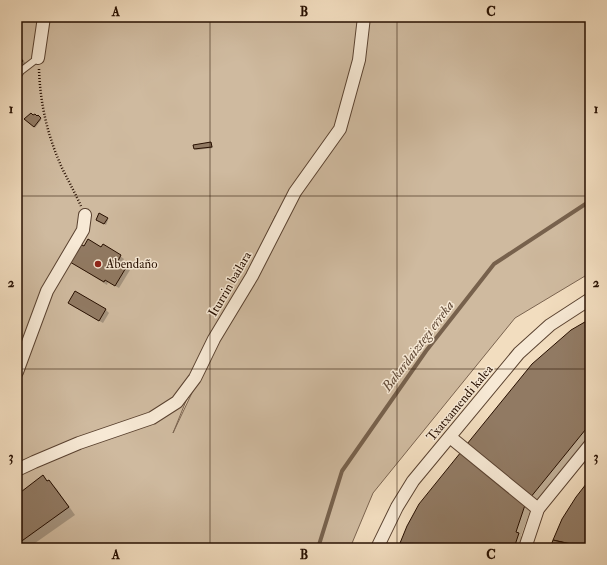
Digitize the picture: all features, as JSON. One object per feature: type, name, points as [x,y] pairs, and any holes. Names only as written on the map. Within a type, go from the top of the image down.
[{"type":"street","points":[[38,58],[44,17]]},
{"type":"street","name":"Iturrin bailara","points":[[17,470],[79,443],[152,418],[177,402],[195,378],[214,340],[252,276],[295,192],[340,129],[359,60],[364,17]]},
{"type":"street","points":[[17,372],[47,291],[83,230],[85,215]]},
{"type":"street","name":"Txatxamendi kalea","points":[[377,548],[397,507],[413,481],[519,353],[550,325],[590,299]]},
{"type":"street","points":[[450,437],[538,509]]},
{"type":"street","points":[[525,548],[538,509],[590,445]]},
{"type":"lane","points":[[17,77],[38,58]]},
{"type":"path","points":[[38,58],[40,92],[46,125],[61,164],[85,215]]},
{"type":"shaded area","points":[[17,17],[590,17],[590,273],[515,318],[373,493],[350,548],[17,548]],"holes":[[[276,215],[173,433],[188,396]]]},
{"type":"building","points":[[17,53],[23,61],[17,66]]},
{"type":"building","points":[[31,113],[33,115],[38,115],[41,118],[34,127],[24,119]]},
{"type":"building","points":[[211,142],[212,147],[194,149],[193,145]]},
{"type":"building","points":[[99,213],[108,218],[104,224],[96,220]]},
{"type":"building","name":"Abendaño","points":[[88,239],[101,247],[103,244],[121,255],[118,261],[127,266],[115,286],[105,280],[104,282],[70,262],[80,244],[84,246]]},
{"type":"building","points":[[75,291],[106,309],[99,321],[68,303]]},
{"type":"building","points":[[590,319],[590,424],[530,498],[467,444],[532,364],[571,330]]},
{"type":"building","points":[[461,452],[525,505],[516,532],[519,533],[514,548],[398,548],[407,526],[419,504]]},
{"type":"building","points":[[43,475],[47,481],[49,480],[69,507],[19,543],[17,540],[17,495]]},
{"type":"building","points":[[590,479],[590,548],[553,540],[562,519]]},
{"type":"building","points":[[553,540],[586,548],[550,548]]},
{"type":"waterway","name":"Bakardaiztegi erreka","points":[[318,548],[342,471],[426,351],[494,264],[590,201]]},
{"type":"place","name":"Abendaño","points":[[98,264]]}]
